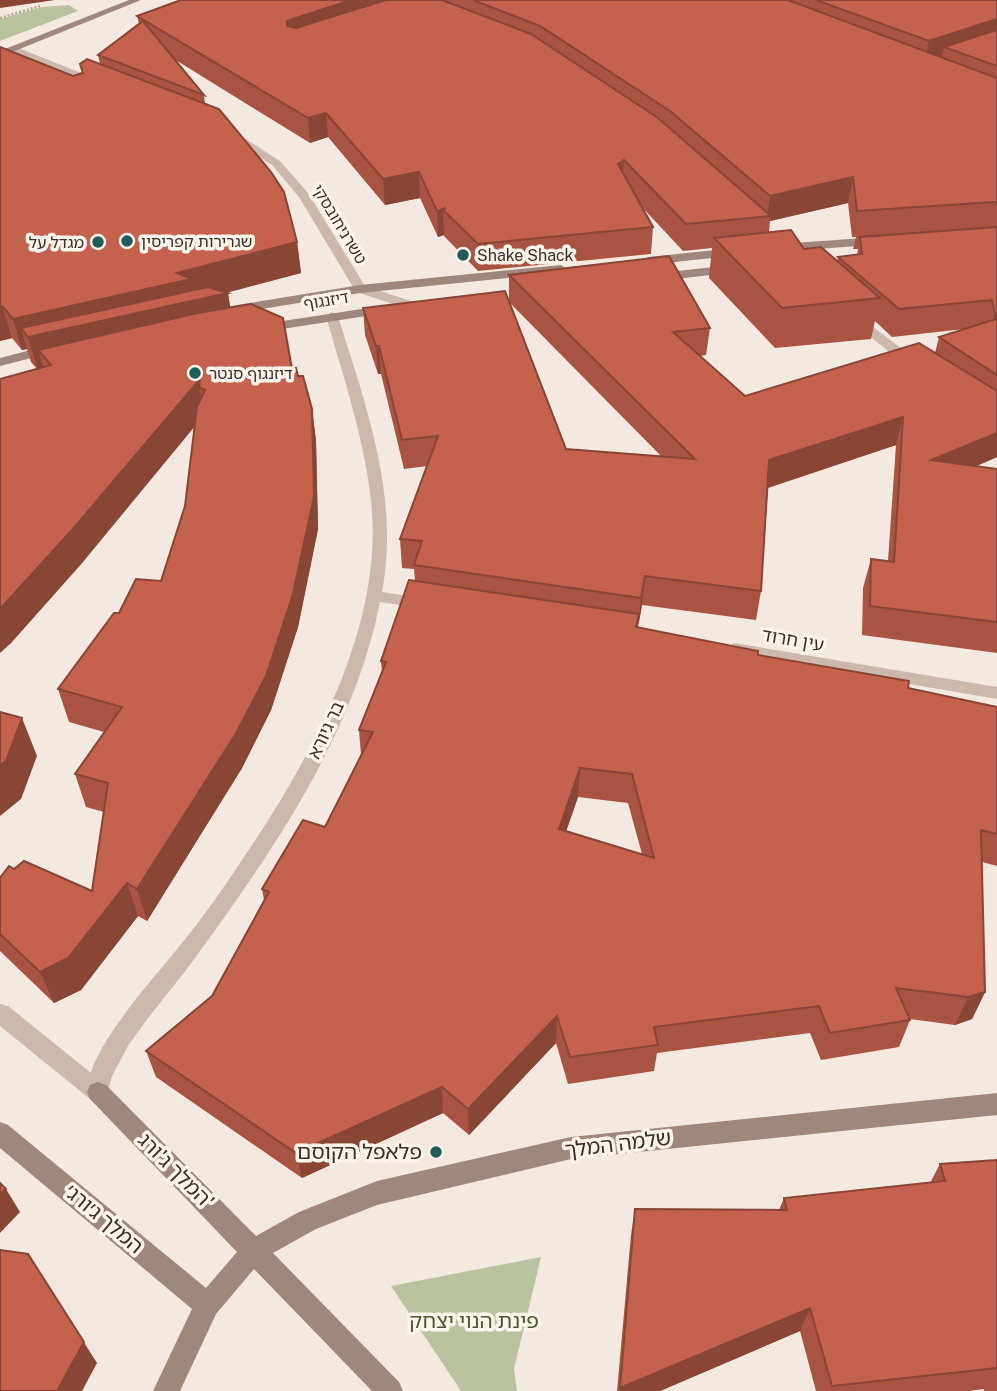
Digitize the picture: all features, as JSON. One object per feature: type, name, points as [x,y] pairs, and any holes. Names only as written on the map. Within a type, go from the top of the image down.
[{"type":"street","points":[[0,54],[137,0]]},
{"type":"street","points":[[13,50],[110,86]]},
{"type":"street","name":"טשרניחובסקי","points":[[217,128],[276,163],[304,195],[360,289],[420,305]]},
{"type":"street","points":[[775,237],[785,248]]},
{"type":"street","points":[[631,262],[886,241]]},
{"type":"street","points":[[643,279],[750,267]]},
{"type":"street","name":"דיזנגוף","points":[[213,313],[360,289],[577,268]]},
{"type":"street","name":"דיזנגוף","points":[[244,331],[420,305]]},
{"type":"street","points":[[842,306],[894,351],[924,371]]},
{"type":"street","name":"בר גיורא","points":[[98,1092],[99,1081],[110,1055],[212,918],[259,850],[308,769],[363,645],[374,596],[381,539],[376,482],[332,316]]},
{"type":"street","points":[[0,362],[62,346]]},
{"type":"street","points":[[374,596],[443,606]]},
{"type":"street","name":"עין חרוד","points":[[718,647],[997,693]]},
{"type":"street","points":[[0,1013],[98,1092]]},
{"type":"street","name":"המלך ג'ורג'","points":[[98,1092],[255,1250]]},
{"type":"street","name":"שלמה המלך","points":[[166,1391],[207,1305],[255,1250],[308,1220],[377,1193],[571,1147],[893,1112],[997,1104]]},
{"type":"street","name":"המלך ג׳ורג׳","points":[[0,1133],[207,1305]]},
{"type":"street","points":[[255,1250],[390,1391]]},
{"type":"green space","points":[[69,5],[78,11],[0,41],[0,19],[42,7]]},
{"type":"green space","name":"פינת הנוי יצחק","points":[[541,1257],[514,1369],[517,1391],[461,1391],[391,1286]]},
{"type":"building","points":[[181,0],[351,0],[287,21],[287,26],[296,28],[386,0],[442,0],[531,34],[658,118],[771,216],[686,224],[624,160],[618,164],[653,227],[478,244],[443,210],[446,208],[437,211],[419,172],[383,179],[326,113],[308,118],[137,16]]},
{"type":"building","points":[[473,0],[788,0],[997,78],[997,204],[994,202],[857,211],[853,177],[770,196],[670,111],[540,26]]},
{"type":"building","points":[[816,0],[997,0],[997,19],[929,41]]},
{"type":"building","points":[[143,21],[204,95],[98,55]]},
{"type":"building","points":[[997,30],[997,66],[944,47]]},
{"type":"building","points":[[0,47],[73,76],[83,73],[80,64],[87,59],[219,109],[284,192],[297,242],[177,273],[191,279],[13,319],[0,307]]},
{"type":"building","points":[[997,227],[997,375],[939,337],[996,319],[992,300],[899,309],[838,257],[862,254],[860,237]]},
{"type":"building","points":[[791,230],[804,249],[821,247],[880,298],[782,308],[714,238]]},
{"type":"building","points":[[669,256],[710,328],[673,332],[745,396],[919,343],[997,391],[997,433],[931,460],[997,469],[997,622],[870,606],[871,559],[894,562],[903,417],[769,460],[761,591],[645,576],[641,598],[414,565],[422,541],[400,539],[438,436],[402,440],[379,346],[376,346],[363,308],[505,291],[566,449],[695,459],[509,275]]},
{"type":"building","points":[[208,287],[228,293],[28,337],[21,328]]},
{"type":"building","points":[[251,304],[283,318],[292,369],[296,368],[298,376],[303,376],[312,409],[314,496],[293,594],[266,676],[235,735],[137,889],[127,883],[68,958],[40,972],[0,934],[0,878],[9,866],[14,869],[24,861],[92,891],[108,783],[75,774],[122,707],[58,689],[114,613],[119,613],[136,579],[161,581],[185,506],[197,407],[205,390],[199,387],[200,379],[72,530],[0,609],[0,379],[51,365],[38,350],[198,313]]},
{"type":"building","points":[[409,580],[639,614],[636,627],[758,651],[758,655],[909,681],[908,688],[997,707],[997,834],[981,830],[985,992],[968,997],[896,988],[910,1020],[830,1033],[819,1006],[654,1027],[658,1045],[570,1057],[557,1016],[468,1109],[442,1087],[296,1153],[146,1051],[212,996],[269,892],[262,889],[303,820],[325,827],[373,732],[359,730],[386,662],[381,661]],"holes":[[[580,768],[632,774],[654,858],[559,829]]]},
{"type":"building","points":[[0,712],[22,718],[6,761],[0,766]]},
{"type":"building","points":[[997,1160],[997,1368],[832,1386],[810,1308],[620,1388],[635,1209],[787,1210],[784,1198],[945,1181],[940,1164]]},
{"type":"building","points":[[0,1183],[6,1189],[0,1194]]},
{"type":"building","points":[[0,1250],[28,1254],[84,1342],[57,1391],[0,1391]]},
{"type":"place","name":"שגרירות קפריסין","points":[[127,241]]},
{"type":"place","name":"מגדל על","points":[[98,242]]},
{"type":"place","name":"Shake Shack","points":[[463,255]]},
{"type":"place","name":"דיזנגוף סנטר","points":[[195,373]]},
{"type":"place","name":"פלאפל הקוסם","points":[[436,1152]]}]
